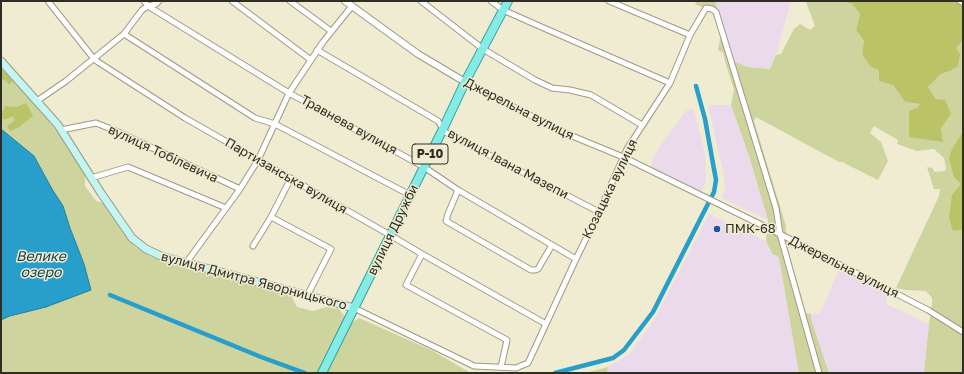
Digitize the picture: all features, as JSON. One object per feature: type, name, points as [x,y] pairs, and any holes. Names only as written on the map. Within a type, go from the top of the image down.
[{"type":"main road","name":"вулиця Дружби","points":[[322,373],[465,82],[508,1]]},
{"type":"main road","name":"вулиця Дмитра Яворницького","points":[[1,61],[58,125],[91,178],[132,238],[146,249],[161,256],[354,308]]},
{"type":"street","name":"Партизанська вулиця","points":[[48,1],[98,62],[185,118],[546,324]]},
{"type":"street","name":"Травнева вулиця","points":[[144,1],[148,6],[289,92],[424,167],[458,190],[576,259]]},
{"type":"street","points":[[37,101],[66,81],[124,34],[142,10],[148,6],[156,4],[159,1]]},
{"type":"street","points":[[232,1],[311,60]]},
{"type":"street","points":[[290,1],[331,31]]},
{"type":"street","name":"Джерельна вулиця","points":[[345,1],[418,54],[465,82],[565,133],[623,157],[780,234],[928,310],[963,332]]},
{"type":"street","points":[[421,1],[483,49],[534,80],[552,88],[570,90],[591,96],[642,126]]},
{"type":"street","points":[[491,1],[503,10],[537,26],[670,83]]},
{"type":"street","points":[[609,1],[690,35]]},
{"type":"street","points":[[186,263],[240,189],[258,160],[289,92],[317,50],[352,6]]},
{"type":"street","name":"Козацька вулиця","points":[[516,368],[528,363],[627,149],[670,83],[690,35],[706,8],[712,9],[716,12],[776,208],[780,234]]},
{"type":"street","points":[[124,34],[255,118],[275,124],[410,195]]},
{"type":"street","name":"вулиця Івана Мазепи","points":[[317,50],[438,121],[445,132],[599,212]]},
{"type":"street","name":"вулиця Тобілевича","points":[[61,130],[96,123],[240,189]]},
{"type":"street","points":[[91,178],[128,167],[226,208]]},
{"type":"street","points":[[254,246],[291,178]]},
{"type":"street","points":[[458,190],[446,220],[466,232],[531,270],[538,269],[552,245]]},
{"type":"street","points":[[271,217],[331,250],[307,296]]},
{"type":"street","points":[[780,234],[819,373]]},
{"type":"street","points":[[422,254],[406,285],[507,340],[501,367]]},
{"type":"street","name":"вулиця Дмитра Яворницького","points":[[354,308],[474,366],[516,368]]},
{"type":"shaded area","points":[[715,1],[791,1],[776,55],[770,69],[748,67],[734,62]]},
{"type":"shaded area","points":[[708,105],[731,105],[749,156],[768,220],[721,198],[725,191],[724,176]]},
{"type":"shaded area","points":[[693,109],[695,114],[705,155],[706,180],[701,193],[650,168],[660,146],[686,111]]},
{"type":"shaded area","points":[[709,214],[766,241],[773,255],[776,255],[779,258],[799,373],[607,373],[608,367],[628,355],[653,322]]},
{"type":"shaded area","points":[[839,270],[888,292],[886,304],[929,324],[924,373],[829,373],[811,319],[811,314],[820,314]]},
{"type":"green space","points":[[697,1],[715,1],[734,62],[748,67],[770,69],[776,55],[781,54],[794,29],[800,24],[810,30],[815,26],[805,1],[841,1],[852,4],[860,14],[856,30],[864,41],[862,54],[893,85],[905,102],[920,104],[917,108],[943,142],[941,128],[947,106],[945,101],[936,99],[928,87],[941,74],[950,71],[963,21],[963,131],[952,149],[961,184],[953,231],[963,230],[963,373],[924,373],[932,298],[926,291],[896,288],[939,196],[940,189],[934,189],[927,167],[932,168],[935,172],[945,171],[946,167],[944,158],[934,149],[917,151],[897,144],[898,140],[874,126],[870,133],[881,142],[888,161],[878,180],[842,162],[839,162],[756,117],[754,121],[786,226],[786,242],[806,313],[811,314],[811,319],[829,373],[799,373],[779,258],[776,255],[773,255],[766,241],[768,220],[749,156],[731,105],[734,90],[723,53],[718,50],[721,34],[712,12],[695,4]]},
{"type":"green space","points":[[841,1],[956,1],[963,5],[962,41],[956,48],[960,54],[958,66],[941,74],[928,87],[936,99],[945,100],[951,114],[941,128],[943,142],[909,137],[909,111],[917,108],[920,104],[905,102],[893,85],[879,81],[879,70],[871,67],[862,54],[864,41],[856,30],[860,14],[852,4]]},
{"type":"green space","points":[[1,68],[13,81],[9,85],[6,81],[1,79]]},
{"type":"green space","points":[[1,79],[6,81],[9,85],[13,81],[58,133],[85,175],[85,186],[96,201],[104,203],[135,247],[151,257],[291,295],[297,307],[313,311],[326,307],[339,309],[346,318],[353,322],[359,318],[431,350],[469,372],[1,373],[1,320],[91,289],[84,264],[63,206],[34,156],[1,129]],"holes":[[[1,116],[33,116],[15,120],[14,117],[4,120]]]},
{"type":"green space","points":[[26,103],[33,116],[19,127],[10,131],[7,126],[15,120],[13,117],[4,120],[1,116],[5,106],[17,107]]},
{"type":"green space","points":[[963,131],[963,230],[953,231],[949,218],[952,195],[961,184],[954,177],[949,158],[952,149]]},
{"type":"green space","points":[[608,367],[607,373],[585,373]]},
{"type":"water","name":"Велике озеро","points":[[1,129],[34,156],[63,206],[84,264],[91,290],[46,307],[10,316],[1,320]]},
{"type":"waterway","points":[[555,373],[613,358],[624,350],[653,312],[714,192],[716,180],[705,119],[696,86]]},
{"type":"waterway","points":[[110,295],[261,357],[305,373]]},
{"type":"place","name":"ПМК-68","points":[[717,229]]}]
